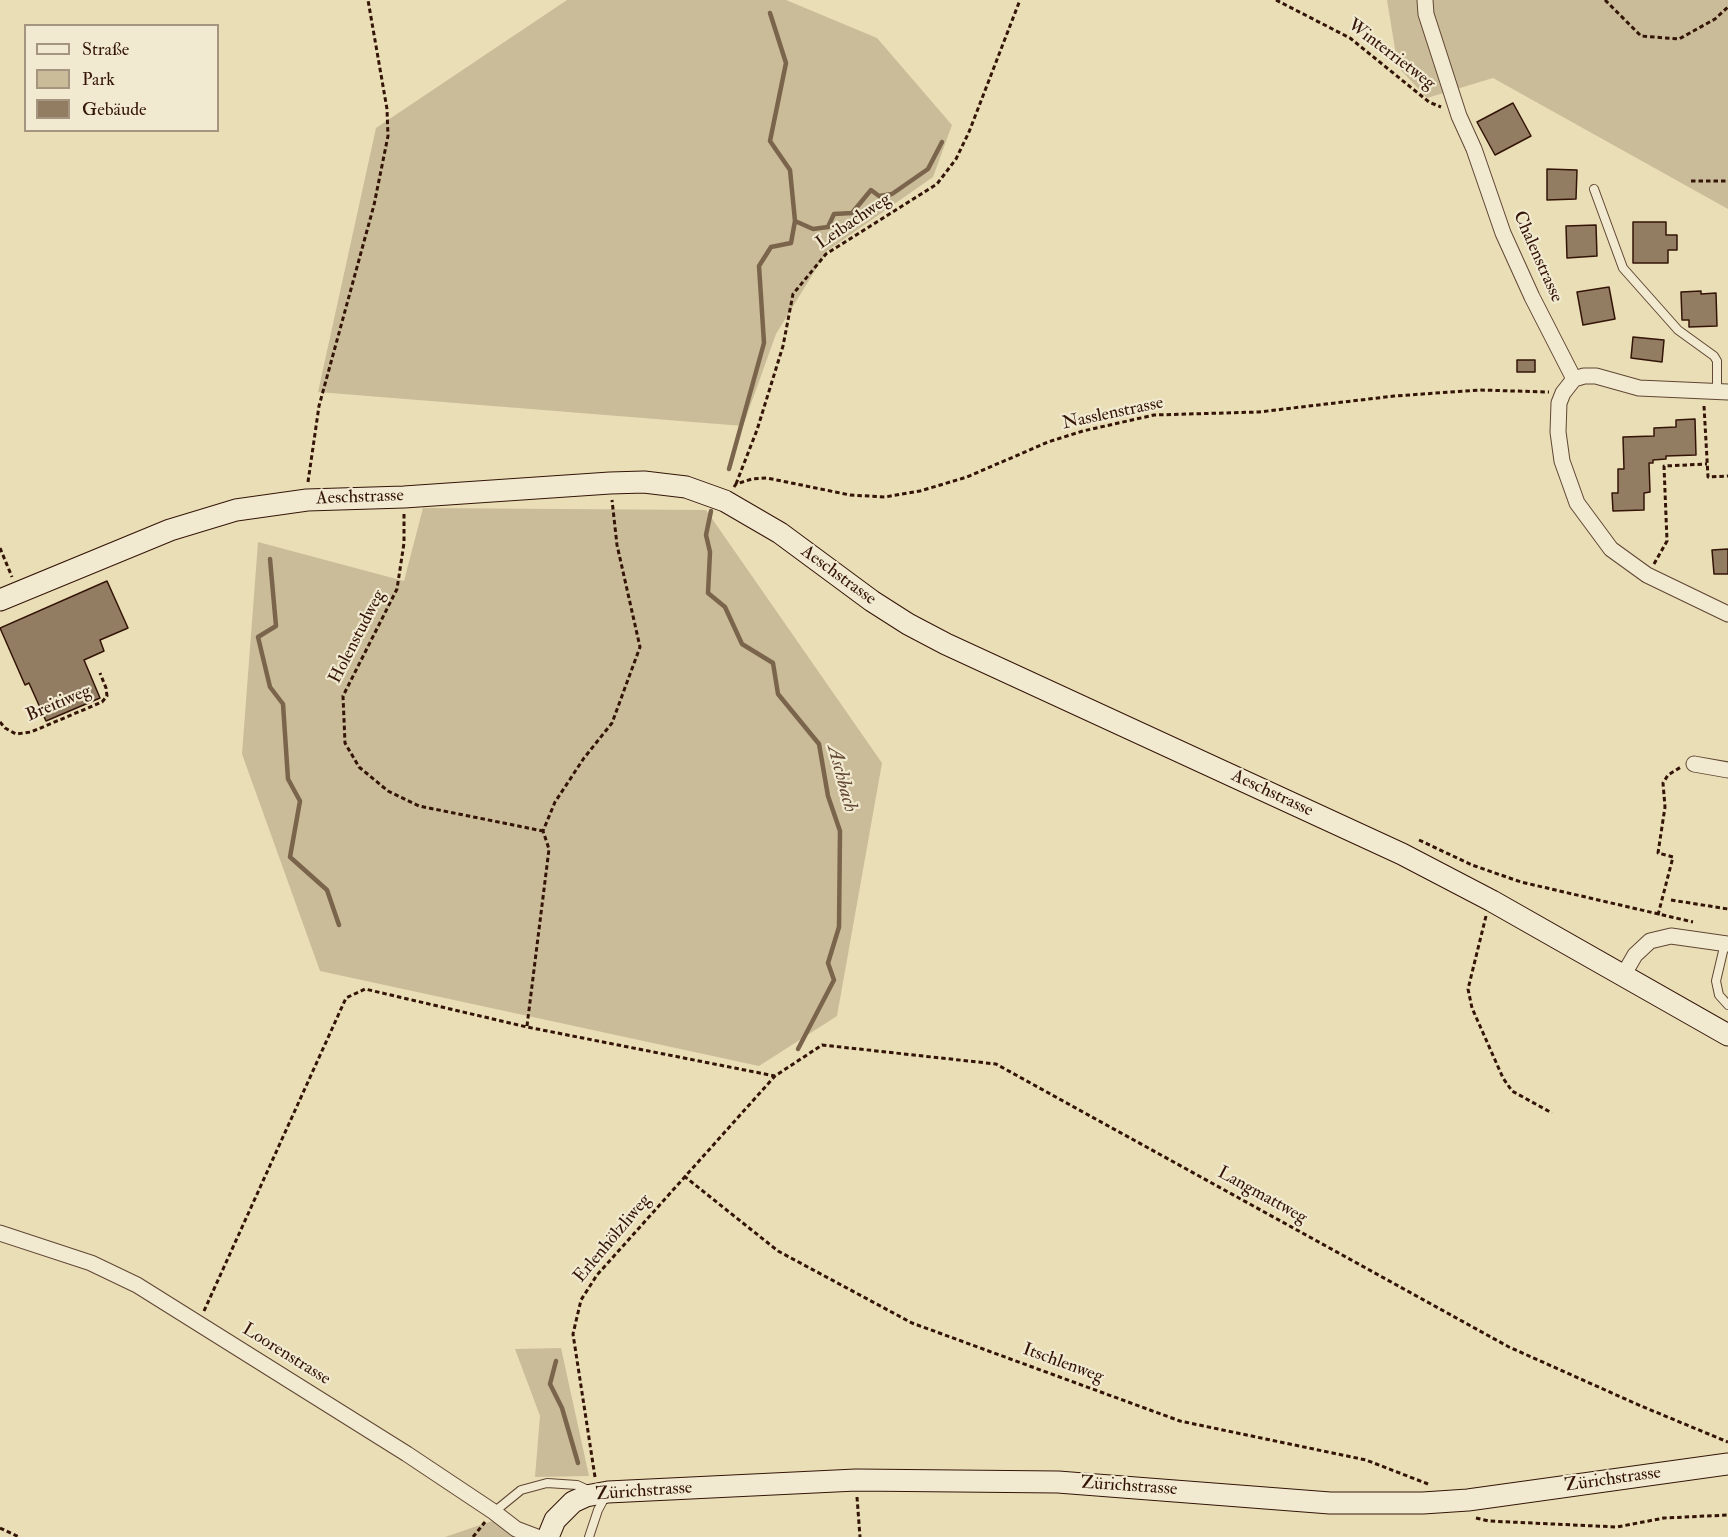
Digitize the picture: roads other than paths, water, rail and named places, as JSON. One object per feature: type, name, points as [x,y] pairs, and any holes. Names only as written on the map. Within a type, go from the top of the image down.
[{"type":"main road","name":"Aeschstrasse","points":[[9,596],[170,530],[226,513],[307,500],[404,497],[644,482],[729,489],[780,533],[872,601],[908,624],[946,644],[1402,854],[1624,974],[1728,1035]]},
{"type":"main road","name":"Zürichstrasse","points":[[548,1537],[555,1520],[567,1507],[586,1496],[603,1493],[856,1480],[1058,1482],[1330,1503],[1423,1503],[1480,1498],[1728,1464]]},
{"type":"street","name":"Chalenstrasse","points":[[1425,0],[1426,14],[1458,116],[1474,149],[1503,233],[1532,297],[1574,379]]},
{"type":"street","points":[[1716,392],[1639,388],[1596,376],[1584,376],[1574,379],[1563,393],[1559,403],[1558,432],[1562,461],[1577,503],[1611,549],[1647,575],[1728,614]]},
{"type":"street","points":[[1694,764],[1728,770]]},
{"type":"street","points":[[1624,974],[1635,956],[1650,941],[1671,936],[1726,944]]},
{"type":"street","name":"Loorenstrasse","points":[[0,1233],[91,1263],[137,1286],[407,1454],[516,1529],[537,1537]]},
{"type":"lane","points":[[1594,189],[1623,268],[1678,330],[1714,356],[1717,361],[1716,392]]},
{"type":"lane","points":[[1726,944],[1716,981],[1719,995],[1728,1005]]},
{"type":"lane","points":[[494,1512],[521,1490],[547,1483],[577,1485],[603,1493],[589,1537]]},
{"type":"waterway","name":"Aschbach","points":[[729,469],[764,343],[759,266],[771,247],[791,243],[795,221],[790,170],[770,141],[786,63],[770,13]]},
{"type":"waterway","name":"Aschbach","points":[[795,221],[813,229],[828,227],[834,214],[852,213],[871,190],[879,196],[892,194],[928,169],[942,142]]},
{"type":"waterway","name":"Aschbach","points":[[711,511],[706,535],[710,552],[708,593],[725,607],[742,644],[773,663],[778,694],[819,744],[828,796],[840,831],[839,927],[828,963],[834,980],[798,1049]]},
{"type":"waterway","points":[[270,559],[276,626],[258,637],[270,687],[283,704],[288,779],[300,801],[290,857],[327,890],[339,925]]},
{"type":"waterway","name":"Aschbach","points":[[556,1361],[550,1384],[562,1408],[578,1463]]}]
